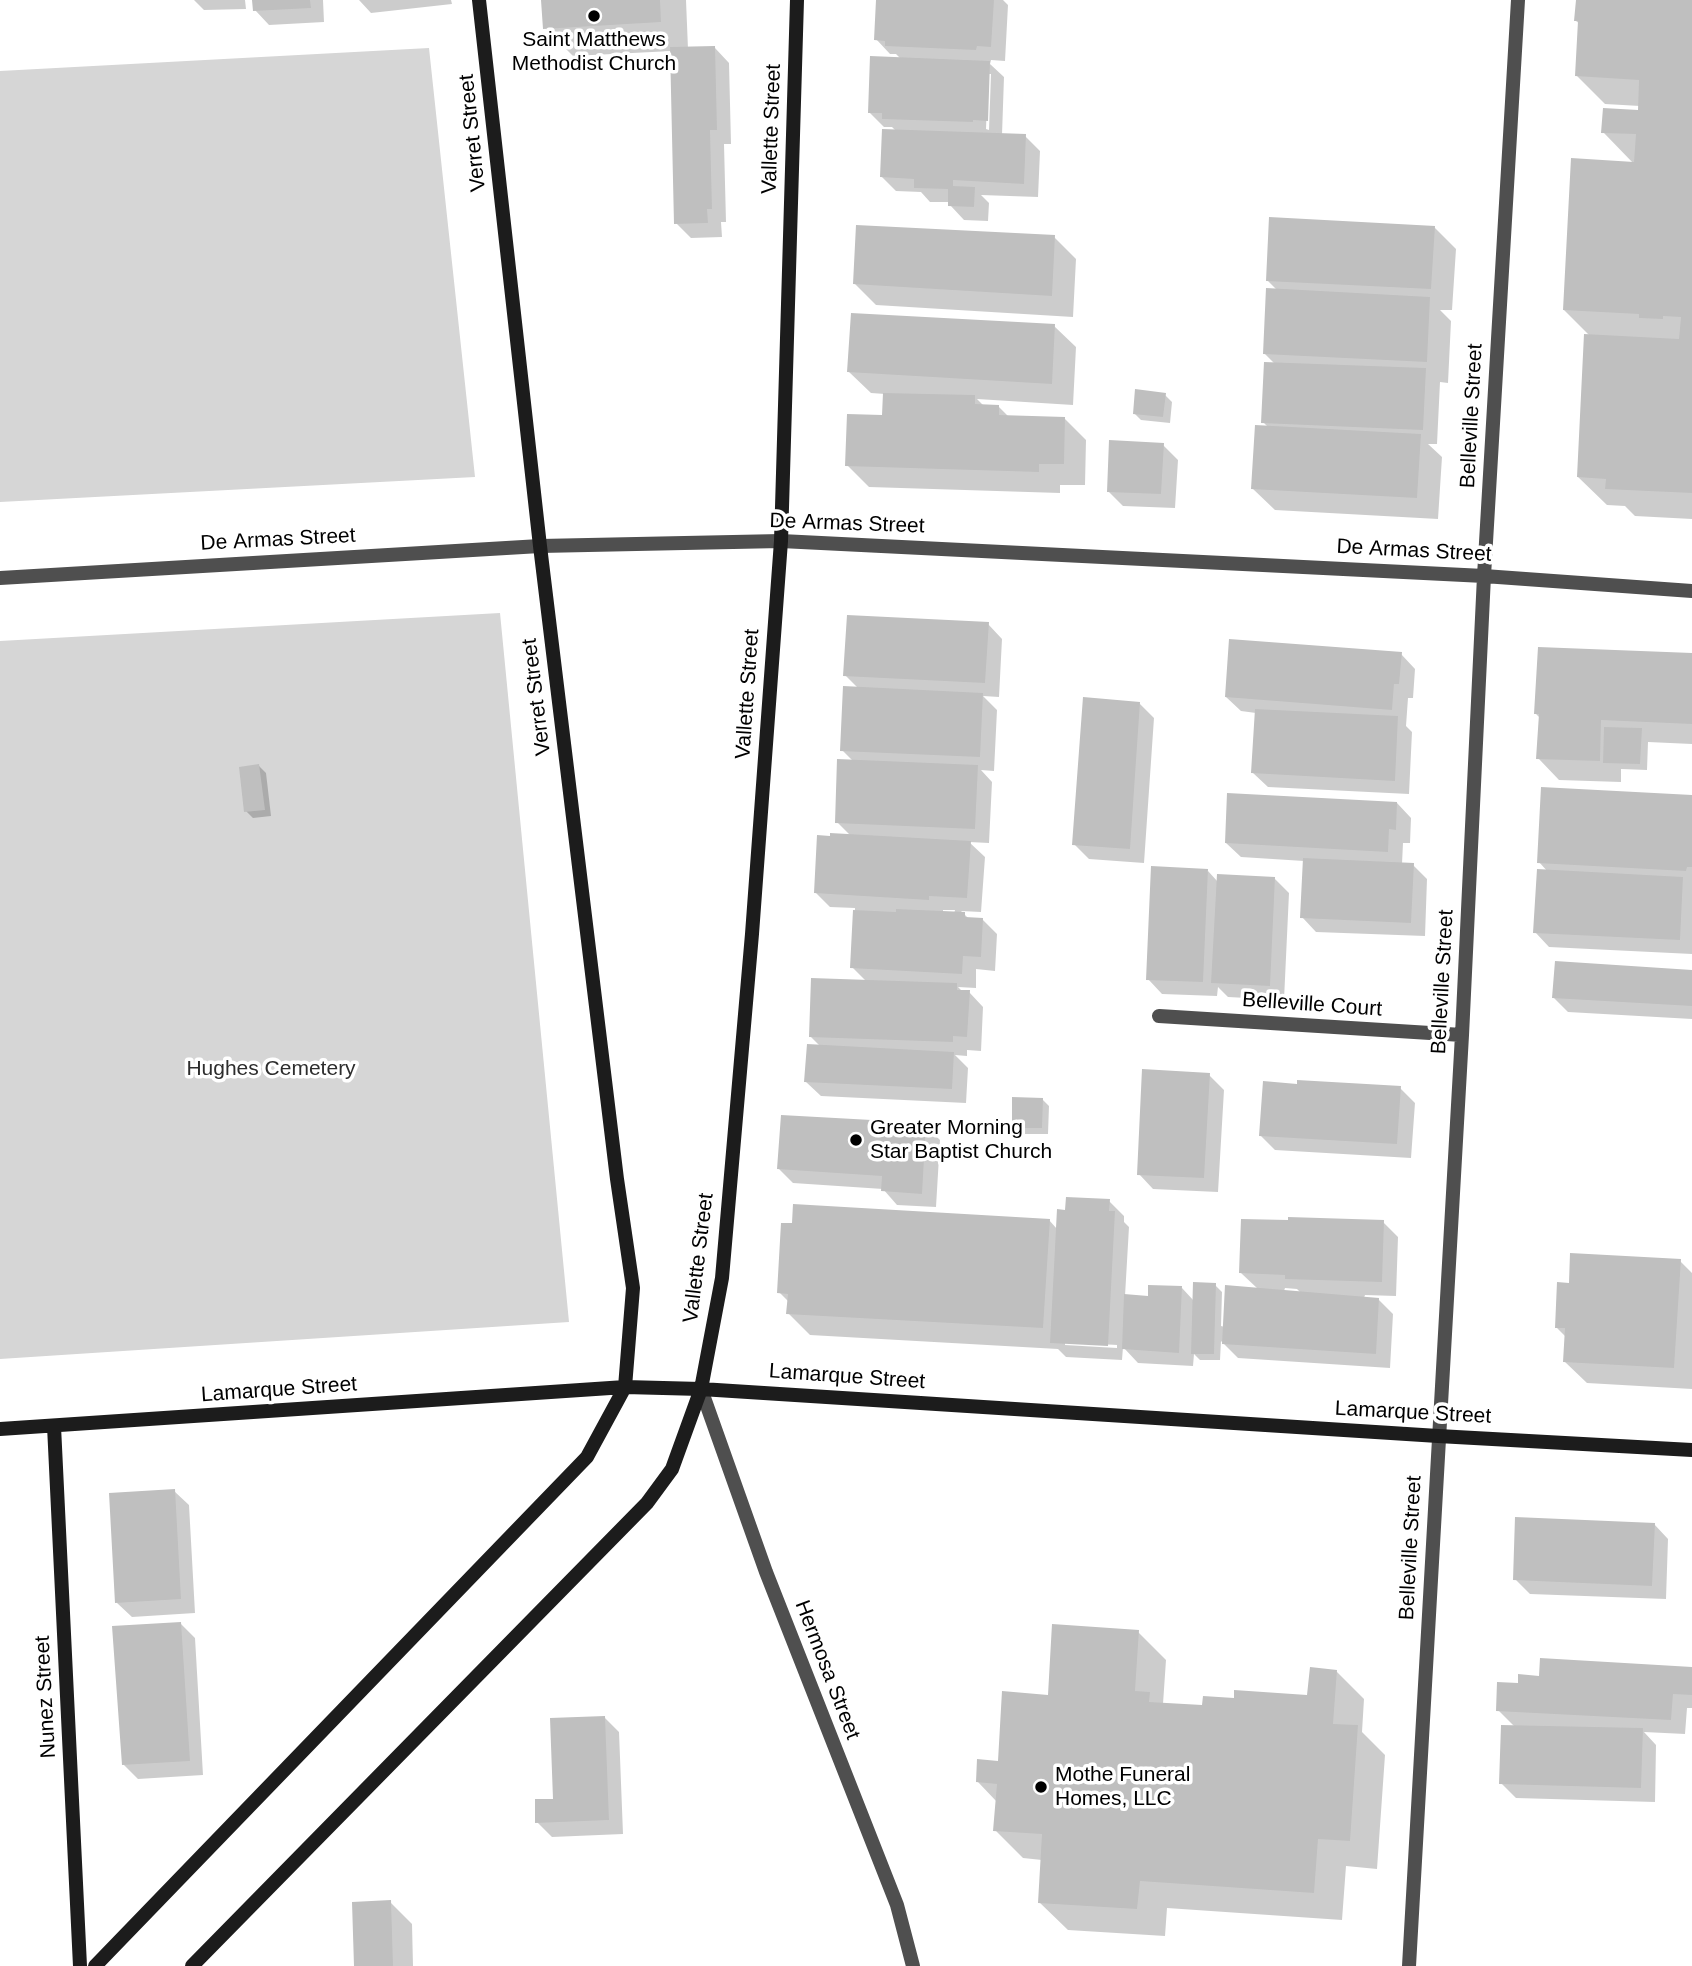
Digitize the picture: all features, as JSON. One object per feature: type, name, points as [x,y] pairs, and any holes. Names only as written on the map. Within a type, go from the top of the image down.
[{"type":"main road","name":"Verret Street","points":[[479,0],[540,546],[615,1165],[633,1288],[625,1387]]},
{"type":"main road","name":"Vallette Street","points":[[192,1966],[647,1503],[672,1469],[701,1389],[722,1278],[752,934],[780,541],[797,0]]},
{"type":"main road","name":"Lamarque Street","points":[[0,1429],[625,1387],[701,1389],[1692,1450]]},
{"type":"main road","points":[[95,1966],[587,1457],[625,1387]]},
{"type":"main road","name":"Nunez Street","points":[[54,1426],[80,1966]]},
{"type":"street","name":"Belleville Street","points":[[1409,1966],[1518,0]]},
{"type":"street","name":"De Armas Street","points":[[0,578],[540,546],[780,541],[1484,576],[1692,591]]},
{"type":"street","name":"Belleville Court","points":[[1158,1016],[1462,1035]]},
{"type":"street","name":"Hermosa Street","points":[[701,1389],[766,1572],[897,1905],[913,1966]]},
{"type":"green space","points":[[429,48],[475,477],[0,502],[0,71]]},
{"type":"green space","name":"Hughes Cemetery","points":[[500,613],[569,1322],[0,1359],[0,641]]},
{"type":"building","points":[[252,0],[310,0],[311,8],[253,11]]},
{"type":"building","points":[[541,0],[660,0],[661,22],[543,29]]},
{"type":"building","points":[[876,0],[994,0],[991,47],[977,46],[976,50],[885,46],[885,41],[874,40]]},
{"type":"building","points":[[1576,0],[1692,0],[1692,493],[1605,489],[1606,479],[1577,477],[1584,334],[1679,339],[1681,317],[1639,318],[1639,314],[1563,310],[1571,158],[1634,162],[1636,134],[1601,133],[1603,108],[1638,110],[1639,80],[1575,76],[1578,21],[1574,21]]},
{"type":"building","points":[[715,46],[717,130],[710,130],[712,209],[707,209],[708,223],[674,224],[670,47]]},
{"type":"building","points":[[870,56],[990,61],[988,121],[882,119],[882,113],[868,113]]},
{"type":"building","points":[[882,129],[1026,134],[1024,184],[953,180],[953,186],[975,187],[974,207],[948,206],[948,189],[914,188],[914,179],[880,177]]},
{"type":"building","points":[[1269,217],[1435,226],[1431,289],[1266,281]]},
{"type":"building","points":[[856,225],[1055,235],[1052,296],[853,284]]},
{"type":"building","points":[[1266,288],[1430,297],[1427,362],[1263,354]]},
{"type":"building","points":[[851,313],[1055,324],[1052,384],[847,372]]},
{"type":"building","points":[[1264,362],[1426,368],[1423,430],[1261,423]]},
{"type":"building","points":[[1135,389],[1166,393],[1163,417],[1133,414]]},
{"type":"building","points":[[883,393],[975,395],[975,404],[999,405],[999,415],[1065,417],[1064,464],[1039,464],[1039,472],[845,466],[847,414],[882,415]]},
{"type":"building","points":[[1255,425],[1421,434],[1417,498],[1251,489]]},
{"type":"building","points":[[1109,440],[1164,443],[1161,494],[1107,492]]},
{"type":"building","points":[[847,615],[989,622],[985,683],[843,676]]},
{"type":"building","points":[[1229,639],[1402,652],[1399,684],[1394,684],[1392,710],[1225,697]]},
{"type":"building","points":[[1538,647],[1692,653],[1692,724],[1601,720],[1600,761],[1536,759],[1539,714],[1534,714]]},
{"type":"building","points":[[843,686],[983,693],[980,757],[840,751]]},
{"type":"building","points":[[1083,697],[1140,702],[1130,849],[1072,845]]},
{"type":"building","points":[[1255,709],[1398,716],[1395,781],[1251,773]]},
{"type":"building","points":[[1604,727],[1642,728],[1640,764],[1603,763]]},
{"type":"building","points":[[837,759],[978,765],[975,829],[835,823]]},
{"type":"building","points":[[259,764],[265,810],[244,812],[239,767]]},
{"type":"building","points":[[1541,787],[1692,795],[1692,867],[1687,867],[1686,871],[1537,863]]},
{"type":"building","points":[[1227,793],[1397,802],[1396,830],[1389,829],[1388,852],[1225,843]]},
{"type":"building","points":[[830,833],[971,841],[967,898],[929,896],[929,900],[814,893],[817,835],[830,836]]},
{"type":"building","points":[[1303,858],[1414,863],[1411,923],[1300,918]]},
{"type":"building","points":[[1151,866],[1208,869],[1203,982],[1146,980]]},
{"type":"building","points":[[1537,869],[1683,877],[1680,940],[1533,933]]},
{"type":"building","points":[[1217,874],[1275,877],[1270,986],[1211,983]]},
{"type":"building","points":[[896,909],[965,912],[965,917],[983,918],[981,957],[963,956],[962,974],[850,968],[853,910],[896,912]]},
{"type":"building","points":[[1555,961],[1692,970],[1692,1006],[1552,998]]},
{"type":"building","points":[[811,978],[957,983],[957,990],[970,990],[967,1037],[953,1036],[953,1042],[809,1037]]},
{"type":"building","points":[[807,1044],[954,1052],[952,1089],[804,1082]]},
{"type":"building","points":[[1142,1069],[1210,1073],[1204,1178],[1137,1175]]},
{"type":"building","points":[[1297,1080],[1401,1086],[1397,1144],[1259,1136],[1263,1081],[1297,1084]]},
{"type":"building","points":[[1012,1097],[1043,1098],[1042,1128],[1012,1128]]},
{"type":"building","points":[[781,1115],[926,1123],[922,1194],[881,1191],[882,1176],[777,1169]]},
{"type":"building","points":[[1066,1197],[1110,1199],[1109,1211],[1115,1211],[1108,1346],[1050,1343],[1057,1209],[1065,1210]]},
{"type":"building","points":[[793,1204],[1050,1219],[1043,1328],[786,1314],[788,1294],[777,1293],[781,1223],[792,1223]]},
{"type":"building","points":[[1288,1217],[1384,1220],[1382,1282],[1285,1279],[1285,1275],[1239,1273],[1241,1219],[1288,1220]]},
{"type":"building","points":[[1570,1253],[1681,1259],[1674,1368],[1563,1362],[1565,1328],[1555,1328],[1557,1282],[1569,1283]]},
{"type":"building","points":[[1193,1282],[1216,1283],[1214,1354],[1191,1354]]},
{"type":"building","points":[[1148,1285],[1182,1286],[1179,1353],[1122,1349],[1124,1294],[1148,1296]]},
{"type":"building","points":[[1225,1285],[1379,1298],[1376,1354],[1222,1344]]},
{"type":"building","points":[[175,1489],[181,1599],[115,1603],[109,1493]]},
{"type":"building","points":[[1515,1517],[1655,1523],[1652,1586],[1513,1580]]},
{"type":"building","points":[[181,1622],[190,1761],[122,1765],[112,1626]]},
{"type":"building","points":[[1052,1624],[1139,1630],[1135,1691],[1150,1692],[1149,1702],[1202,1705],[1203,1696],[1234,1698],[1234,1690],[1307,1695],[1310,1667],[1337,1670],[1333,1724],[1358,1725],[1350,1841],[1318,1839],[1314,1893],[1140,1881],[1137,1909],[1038,1903],[1042,1834],[993,1831],[997,1784],[976,1782],[977,1759],[998,1761],[1002,1691],[1048,1695]]},
{"type":"building","points":[[1540,1658],[1692,1667],[1692,1695],[1673,1694],[1671,1720],[1496,1711],[1497,1682],[1518,1683],[1518,1674],[1539,1676]]},
{"type":"building","points":[[605,1716],[609,1820],[535,1823],[535,1799],[553,1799],[550,1718]]},
{"type":"building","points":[[1501,1725],[1643,1728],[1641,1788],[1499,1784]]},
{"type":"building","points":[[391,1900],[393,1966],[354,1966],[352,1902]]},
{"type":"place","name":"Saint Matthews Methodist Church","points":[[594,16]]},
{"type":"place","name":"Greater Morning Star Baptist Church","points":[[856,1140]]},
{"type":"place","name":"Mothe Funeral Homes, LLC","points":[[1041,1787]]}]
